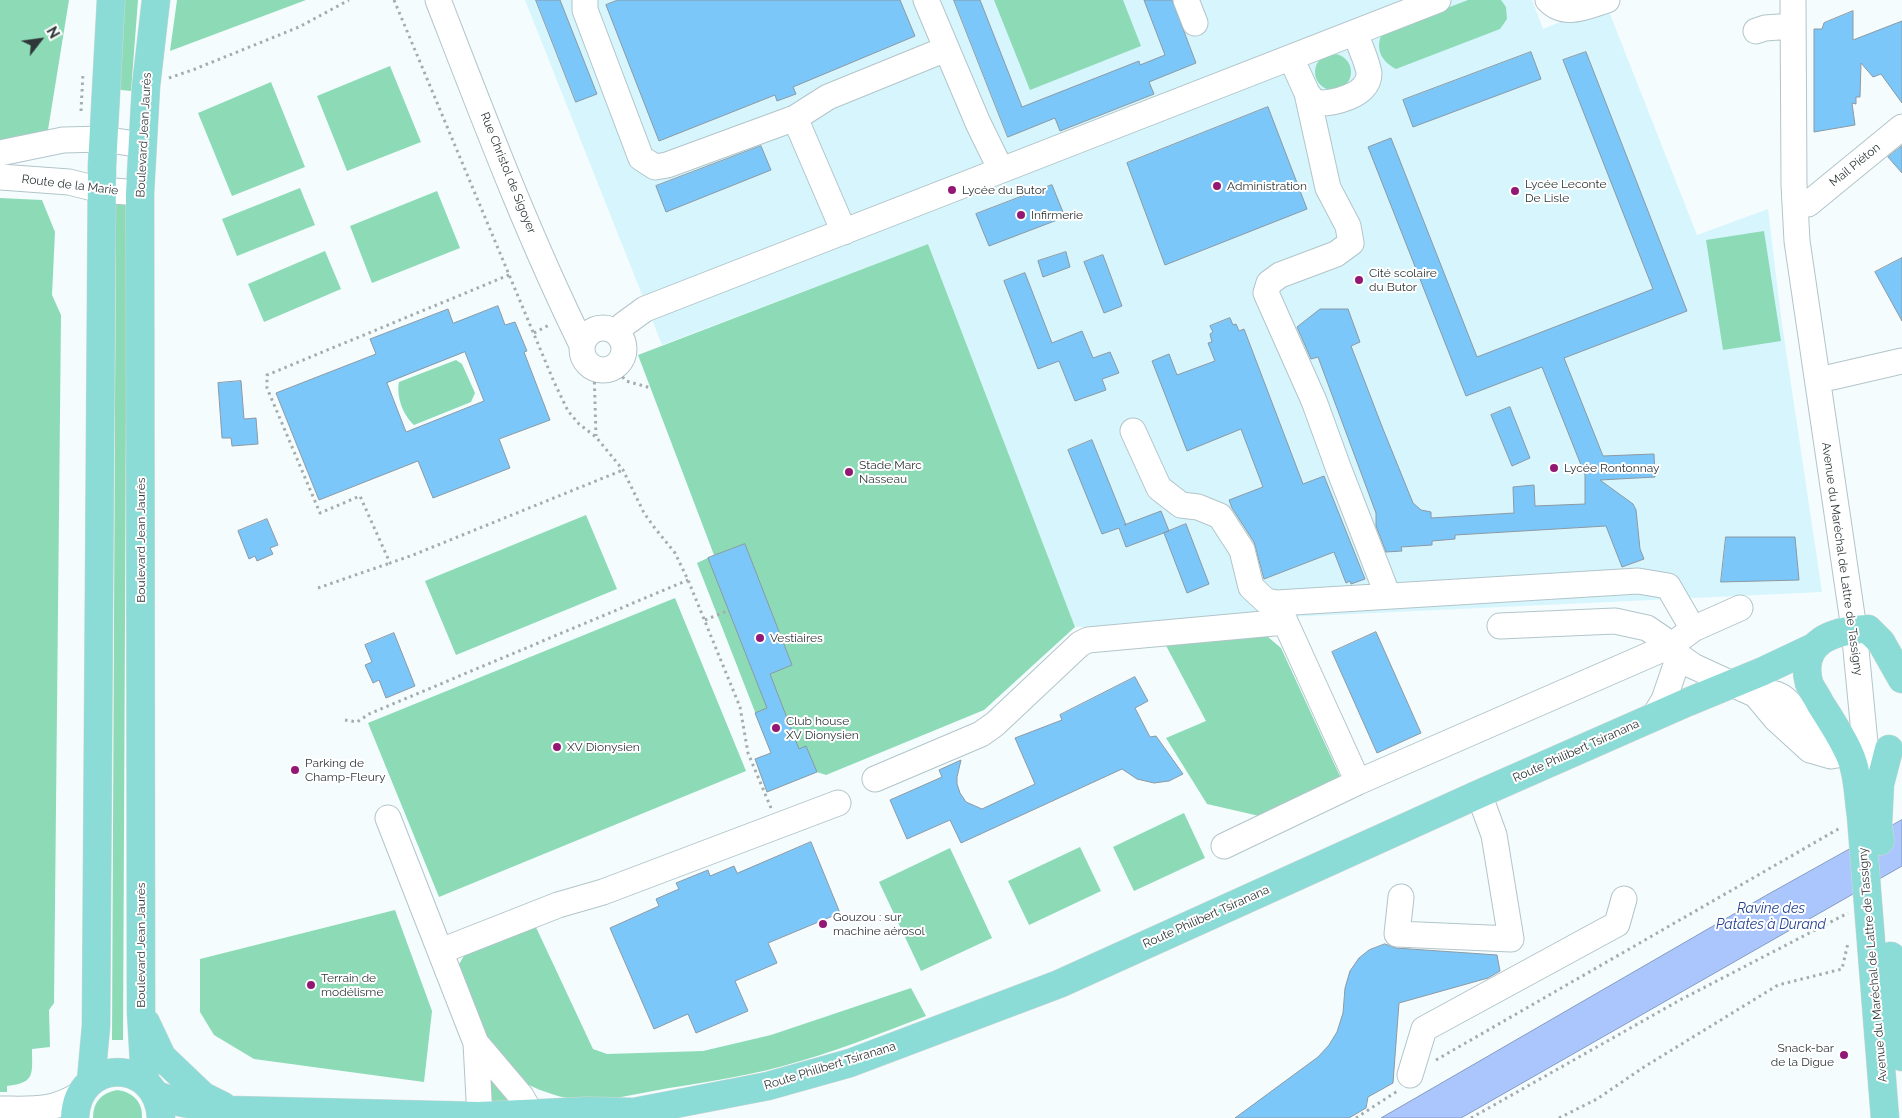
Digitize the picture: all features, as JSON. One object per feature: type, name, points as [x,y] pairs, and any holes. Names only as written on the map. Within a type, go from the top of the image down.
[{"type":"main road","points":[[82,1098],[96,1038],[101,190],[111,0]]},
{"type":"main road","name":"Boulevard Jean Jaurès","points":[[154,1098],[141,1011],[140,193],[146,86],[156,0]]},
{"type":"main road","points":[[1876,750],[1810,684],[1806,664],[1841,635],[1881,642],[1902,679]]},
{"type":"main road","name":"Route Philibert Tsiranana","points":[[154,1098],[229,1110],[479,1117],[588,1111],[639,1114],[768,1086],[850,1063],[931,1034],[1059,984],[1479,794],[1653,718],[1750,684],[1841,635]]},
{"type":"main road","points":[[1750,684],[1810,684]]},
{"type":"main road","name":"Avenue du Maréchal de Lattre de Tassigny","points":[[1876,750],[1854,768],[1869,826],[1874,892],[1902,1057]]},
{"type":"main road","name":"Avenue du Maréchal de Lattre de Tassigny","points":[[1869,826],[1880,784],[1876,750]]},
{"type":"main road","name":"Avenue du Maréchal de Lattre de Tassigny","points":[[1874,892],[1871,937],[1886,1118]]},
{"type":"main road","points":[[141,1011],[162,1057],[203,1096],[229,1110]]},
{"type":"main road","points":[[82,1098],[103,1074],[118,1072],[132,1074],[154,1098]]},
{"type":"street","name":"Rue Christol de Sigoyer","points":[[438,0],[516,195],[582,345]]},
{"type":"street","points":[[585,0],[585,10],[641,158],[655,167],[667,165],[796,118],[828,97],[946,49]]},
{"type":"street","points":[[926,0],[978,123],[1001,170]]},
{"type":"street","points":[[1186,0],[1195,23]]},
{"type":"street","points":[[619,334],[623,325],[644,309],[1438,0]]},
{"type":"street","points":[[1548,0],[1558,8],[1568,10],[1607,0]]},
{"type":"street","name":"Avenue du Maréchal de Lattre de Tassigny","points":[[1779,0],[1767,29],[1779,153],[1784,242],[1835,593],[1834,618],[1841,635],[1876,750]]},
{"type":"street","name":"Avenue du Maréchal de Lattre de Tassigny","points":[[1793,0],[1794,185],[1797,242],[1841,635]]},
{"type":"street","name":"Avenue du Maréchal de Lattre de Tassigny","points":[[1806,0],[1806,186],[1832,377],[1841,635]]},
{"type":"street","points":[[1307,93],[1315,103],[1327,104],[1344,99],[1359,91],[1366,84],[1369,73],[1355,32]]},
{"type":"street","points":[[1291,58],[1307,93],[1328,188],[1348,226],[1351,243],[1336,254],[1280,275],[1269,283],[1266,293],[1314,401],[1388,596]]},
{"type":"street","points":[[796,118],[844,232]]},
{"type":"street","name":"Mail Piéton","points":[[1808,204],[1902,127]]},
{"type":"street","points":[[0,153],[63,140],[103,139],[142,145]]},
{"type":"street","name":"Route de la Marie","points":[[0,177],[69,182],[101,190],[140,193]]},
{"type":"street","points":[[605,328],[614,330],[619,334],[624,340],[625,347],[620,362],[604,368],[586,363],[582,355],[582,345],[586,336],[594,330],[605,328]]},
{"type":"street","points":[[1832,377],[1902,361]]},
{"type":"street","points":[[1133,432],[1159,488],[1181,506],[1198,507],[1220,516],[1242,550],[1251,587],[1266,602],[1281,612],[1358,782]]},
{"type":"street","points":[[875,779],[981,734],[995,724],[1080,644],[1088,640],[1388,596],[1638,581],[1668,586],[1693,629]]},
{"type":"street","points":[[1653,718],[1664,700],[1675,651],[1693,629],[1740,608]]},
{"type":"street","points":[[1500,626],[1615,621],[1648,628],[1693,666],[1775,693],[1788,701],[1820,754],[1831,756],[1876,750]]},
{"type":"street","points":[[1224,846],[1358,782],[1675,651]]},
{"type":"street","points":[[1401,897],[1397,934],[1510,939],[1494,835],[1479,794]]},
{"type":"street","points":[[441,951],[558,905],[603,892],[838,803]]},
{"type":"street","points":[[388,818],[476,1043],[479,1117]]},
{"type":"street","name":"Avenue du Maréchal de Lattre de Tassigny","points":[[1874,892],[1896,1118]]},
{"type":"street","points":[[1410,1075],[1424,1029],[1617,924],[1624,899]]},
{"type":"street","points":[[476,1043],[522,1096],[529,1115]]},
{"type":"street","points":[[0,1109],[50,1108],[82,1098]]},
{"type":"path","points":[[169,78],[298,27],[349,0]]},
{"type":"path","points":[[394,0],[554,382],[568,411],[579,424],[596,436],[623,470],[644,513],[675,553],[688,580],[740,707],[748,752],[778,826]]},
{"type":"path","points":[[390,562],[360,496],[320,512],[267,388],[267,375],[509,275]]},
{"type":"path","points":[[596,436],[604,368],[626,381],[651,388]]},
{"type":"path","points":[[318,588],[413,555],[623,470]]},
{"type":"path","points":[[345,720],[357,722],[369,714],[688,580]]},
{"type":"path","points":[[705,620],[729,610]]},
{"type":"path","points":[[1356,1118],[1397,1093],[1410,1075],[1869,826]]},
{"type":"path","points":[[1471,1118],[1874,892]]},
{"type":"path","points":[[1559,1118],[1597,1100],[1644,1067],[1778,985],[1842,970],[1850,934],[1871,937]]},
{"type":"shaded area","name":"Cité scolaire du Butor","points":[[525,0],[1532,0],[1543,29],[1588,11],[1608,9],[1697,235],[1768,209],[1781,317],[1822,592],[1075,627],[928,244],[662,345]]},
{"type":"green space","points":[[0,0],[69,0],[47,136],[0,144]]},
{"type":"green space","points":[[122,0],[138,0],[131,91],[112,89]]},
{"type":"green space","points":[[177,0],[306,0],[170,51]]},
{"type":"green space","points":[[994,0],[1123,0],[1141,46],[1030,90]]},
{"type":"green space","points":[[1468,0],[1501,0],[1506,7],[1507,19],[1500,29],[1396,69],[1383,58],[1379,49],[1382,33]]},
{"type":"green space","points":[[1333,54],[1340,55],[1346,59],[1350,65],[1350,79],[1346,85],[1340,89],[1333,90],[1326,89],[1320,85],[1316,79],[1315,72],[1316,65],[1320,59],[1326,55]]},
{"type":"green space","points":[[390,66],[421,142],[347,171],[317,96]]},
{"type":"green space","points":[[271,82],[305,167],[232,196],[198,113]]},
{"type":"green space","points":[[300,188],[315,225],[237,256],[222,219]]},
{"type":"green space","points":[[437,191],[460,248],[372,283],[350,226]]},
{"type":"green space","points":[[0,198],[42,200],[55,232],[52,295],[61,315],[54,1003],[49,1010],[50,1047],[32,1049],[32,1070],[28,1079],[16,1085],[7,1086],[7,1092],[0,1092]]},
{"type":"green space","points":[[116,200],[127,200],[123,1040],[112,1040]]},
{"type":"green space","points":[[1764,231],[1781,341],[1723,350],[1706,240]]},
{"type":"green space","name":"Stade Marc Nasseau","points":[[928,244],[1075,627],[984,710],[826,775],[817,772],[767,792],[755,759],[771,753],[697,563],[714,555],[638,355]]},
{"type":"green space","points":[[325,251],[341,289],[264,322],[248,284]]},
{"type":"green space","points":[[456,360],[462,364],[475,393],[471,402],[414,425],[401,405],[399,382]]},
{"type":"green space","points":[[586,515],[617,589],[456,655],[425,581]]},
{"type":"green space","name":"XV Dionysien","points":[[675,598],[746,771],[439,897],[368,723]]},
{"type":"green space","points":[[1255,632],[1268,637],[1281,648],[1344,785],[1268,818],[1207,804],[1166,738],[1206,721],[1163,640]]},
{"type":"green space","points":[[1184,813],[1205,858],[1134,891],[1113,847]]},
{"type":"green space","points":[[1080,847],[1101,891],[1029,925],[1008,881]]},
{"type":"green space","points":[[950,848],[992,938],[921,971],[879,882]]},
{"type":"green space","name":"Terrain de modélisme","points":[[395,910],[432,1011],[424,1082],[254,1059],[214,1035],[200,1012],[200,959]]},
{"type":"green space","points":[[534,923],[593,1049],[607,1054],[703,1051],[771,1035],[911,988],[926,1016],[837,1049],[767,1070],[606,1100],[587,1101],[569,1098],[529,1085],[505,1069],[497,1059],[484,1034],[458,966],[465,954]]},
{"type":"green space","points":[[488,1066],[513,1095],[509,1102],[492,1103],[489,1101]]},
{"type":"green space","points":[[117,1090],[136,1098],[141,1107],[142,1118],[93,1118],[93,1112],[99,1099],[106,1093]]},
{"type":"water","name":"Ravine des Patates à Durand","points":[[1902,820],[1902,866],[1461,1118],[1381,1118],[1765,896]]},
{"type":"building","points":[[536,0],[560,0],[597,94],[576,102]]},
{"type":"building","points":[[618,0],[900,0],[915,36],[793,87],[796,94],[777,101],[775,95],[659,141],[606,5]]},
{"type":"building","points":[[954,0],[980,0],[1022,107],[1139,61],[1140,65],[1165,55],[1144,0],[1172,0],[1196,63],[1149,82],[1154,94],[1060,131],[1055,118],[1008,137]]},
{"type":"building","points":[[1853,11],[1853,40],[1902,21],[1902,103],[1881,74],[1873,77],[1861,63],[1860,97],[1856,97],[1856,104],[1852,103],[1855,125],[1814,132],[1814,29],[1822,29],[1824,23]]},
{"type":"building","points":[[1531,52],[1541,79],[1413,127],[1403,100]]},
{"type":"building","points":[[1586,52],[1687,311],[1564,358],[1603,456],[1654,454],[1655,477],[1600,480],[1633,504],[1636,510],[1640,549],[1644,559],[1622,567],[1606,526],[1455,535],[1455,539],[1432,541],[1432,545],[1401,547],[1402,551],[1386,552],[1376,526],[1376,513],[1318,357],[1311,359],[1297,327],[1320,309],[1348,309],[1360,342],[1351,346],[1383,429],[1413,503],[1421,510],[1431,512],[1431,518],[1514,513],[1513,487],[1534,485],[1535,506],[1585,504],[1585,475],[1542,367],[1466,396],[1368,147],[1391,138],[1477,357],[1653,289],[1563,60]]},
{"type":"building","name":"Administration","points":[[1268,107],[1307,209],[1165,265],[1127,163]]},
{"type":"building","points":[[761,146],[771,170],[666,212],[656,186]]},
{"type":"building","points":[[1902,146],[1902,173],[1888,157]]},
{"type":"building","name":"Infirmerie","points":[[1052,185],[1065,217],[989,246],[976,214]]},
{"type":"building","points":[[1066,252],[1070,267],[1043,277],[1038,261]]},
{"type":"building","points":[[1103,255],[1122,306],[1104,313],[1084,262]]},
{"type":"building","points":[[1902,258],[1902,321],[1875,272]]},
{"type":"building","points":[[1025,273],[1052,343],[1082,331],[1093,358],[1110,352],[1119,373],[1102,379],[1106,390],[1075,401],[1059,361],[1038,369],[1004,281]]},
{"type":"building","points":[[498,306],[505,325],[515,322],[527,351],[524,352],[550,420],[499,439],[510,468],[433,498],[418,461],[319,500],[276,393],[376,354],[370,339],[448,309],[453,323]],"holes":[[[465,352],[484,401],[406,432],[387,383]]]},
{"type":"building","points":[[1230,318],[1233,325],[1236,324],[1239,331],[1244,329],[1303,484],[1324,476],[1365,579],[1351,584],[1350,581],[1346,583],[1334,552],[1264,579],[1254,542],[1232,508],[1229,500],[1263,487],[1241,429],[1187,451],[1152,361],[1169,354],[1177,375],[1215,361],[1208,343],[1212,342],[1210,334],[1213,332],[1210,326]]},
{"type":"building","points":[[241,381],[244,419],[256,418],[258,444],[232,446],[231,438],[222,438],[218,383]]},
{"type":"building","points":[[1510,407],[1530,458],[1512,466],[1491,415]]},
{"type":"building","points":[[1092,440],[1126,524],[1161,511],[1169,531],[1126,547],[1119,528],[1102,534],[1068,450]]},
{"type":"building","points":[[267,519],[278,545],[270,548],[273,554],[257,561],[255,556],[249,559],[238,531]]},
{"type":"building","points":[[1186,524],[1209,584],[1187,593],[1164,533]]},
{"type":"building","points":[[1726,537],[1795,537],[1799,580],[1721,582]]},
{"type":"building","points":[[745,544],[792,665],[770,674],[799,749],[806,746],[817,772],[767,792],[755,759],[771,753],[755,713],[767,708],[708,558]]},
{"type":"building","points":[[1376,632],[1421,733],[1377,753],[1332,652]]},
{"type":"building","points":[[394,633],[415,686],[386,698],[379,680],[373,683],[365,665],[372,662],[365,645]]},
{"type":"building","points":[[1135,677],[1148,701],[1135,708],[1150,737],[1156,736],[1183,774],[1169,781],[1154,783],[1137,779],[1122,769],[961,843],[950,820],[907,839],[890,800],[942,777],[939,770],[961,760],[957,777],[960,793],[966,802],[982,809],[1035,784],[1015,738],[1062,720],[1060,715]]},
{"type":"building","points":[[811,842],[840,913],[768,943],[777,963],[735,981],[748,1011],[696,1033],[688,1014],[654,1029],[610,928],[659,906],[656,899],[679,889],[676,883],[708,870],[710,876],[734,866],[737,873]]},
{"type":"building","points":[[1385,944],[1396,948],[1497,955],[1500,971],[1488,978],[1399,1003],[1393,1083],[1368,1097],[1366,1108],[1349,1118],[1235,1118],[1318,1057],[1329,1045],[1337,1032],[1343,1013],[1345,988],[1350,971],[1359,958],[1369,950]]},
{"type":"place","name":"Administration","points":[[1217,186]]},
{"type":"place","name":"Lycée du Butor","points":[[952,190]]},
{"type":"place","name":"Lycée Leconte De Lisle","points":[[1515,191]]},
{"type":"place","name":"Infirmerie","points":[[1021,215]]},
{"type":"place","name":"Cité scolaire du Butor","points":[[1359,280]]},
{"type":"place","name":"Lycée Rontonnay","points":[[1554,468]]},
{"type":"place","name":"Stade Marc Nasseau","points":[[849,472]]},
{"type":"place","name":"Vestiaires","points":[[760,638]]},
{"type":"place","name":"Club house XV Dionysien","points":[[776,728]]},
{"type":"place","name":"XV Dionysien","points":[[557,747]]},
{"type":"place","name":"Parking de Champ-Fleury","points":[[295,770]]},
{"type":"place","name":"Gouzou : sur machine aérosol","points":[[823,924]]},
{"type":"place","name":"Terrain de modélisme","points":[[311,985]]},
{"type":"place","name":"Snack-bar de la Digue","points":[[1844,1055]]}]
